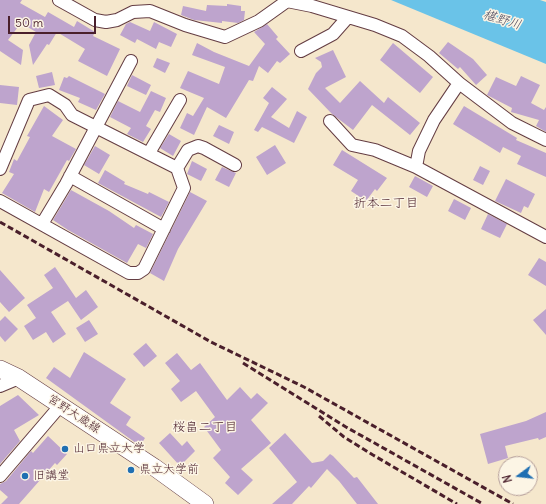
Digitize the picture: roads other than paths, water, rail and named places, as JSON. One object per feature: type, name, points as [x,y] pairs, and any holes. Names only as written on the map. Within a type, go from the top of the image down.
[{"type":"main road","name":"宮野大歳線","points":[[0,369],[19,378],[154,467],[205,504]]},
{"type":"street","points":[[59,0],[96,20],[106,22],[133,12],[150,11],[185,26],[225,37],[259,21],[287,1],[330,11],[402,36],[512,123],[546,140]]},
{"type":"street","points":[[301,51],[333,34],[348,17]]},
{"type":"street","points":[[42,224],[70,176],[131,61]]},
{"type":"street","points":[[416,167],[419,151],[434,120],[460,83]]},
{"type":"street","points":[[0,169],[29,100],[49,95],[64,105],[72,115],[177,168],[184,188],[144,269],[138,273],[129,273],[0,201]]},
{"type":"street","points":[[149,153],[180,100]]},
{"type":"street","points":[[330,121],[352,145],[375,150],[416,167],[546,237]]},
{"type":"street","points":[[177,168],[188,150],[198,146],[235,165]]},
{"type":"street","points":[[70,176],[164,229]]},
{"type":"street","points":[[0,386],[19,378]]},
{"type":"street","points":[[0,476],[60,406]]},
{"type":"water","name":"椹野川","points":[[391,0],[540,0],[546,2],[546,64]]},
{"type":"railway","points":[[0,222],[211,342],[304,387],[513,504]]},
{"type":"railway","points":[[243,363],[346,427],[483,504]]},
{"type":"railway","points":[[319,416],[344,437],[457,504]]},
{"type":"place","name":"山口県立大学","points":[[65,449]]},
{"type":"place","name":"県立大学前","points":[[131,470]]},
{"type":"place","name":"旧講堂","points":[[25,476]]},
{"type":"district","name":"折本二丁目","points":[[386,203]]},
{"type":"district","name":"桜畠二丁目","points":[[205,427]]}]
